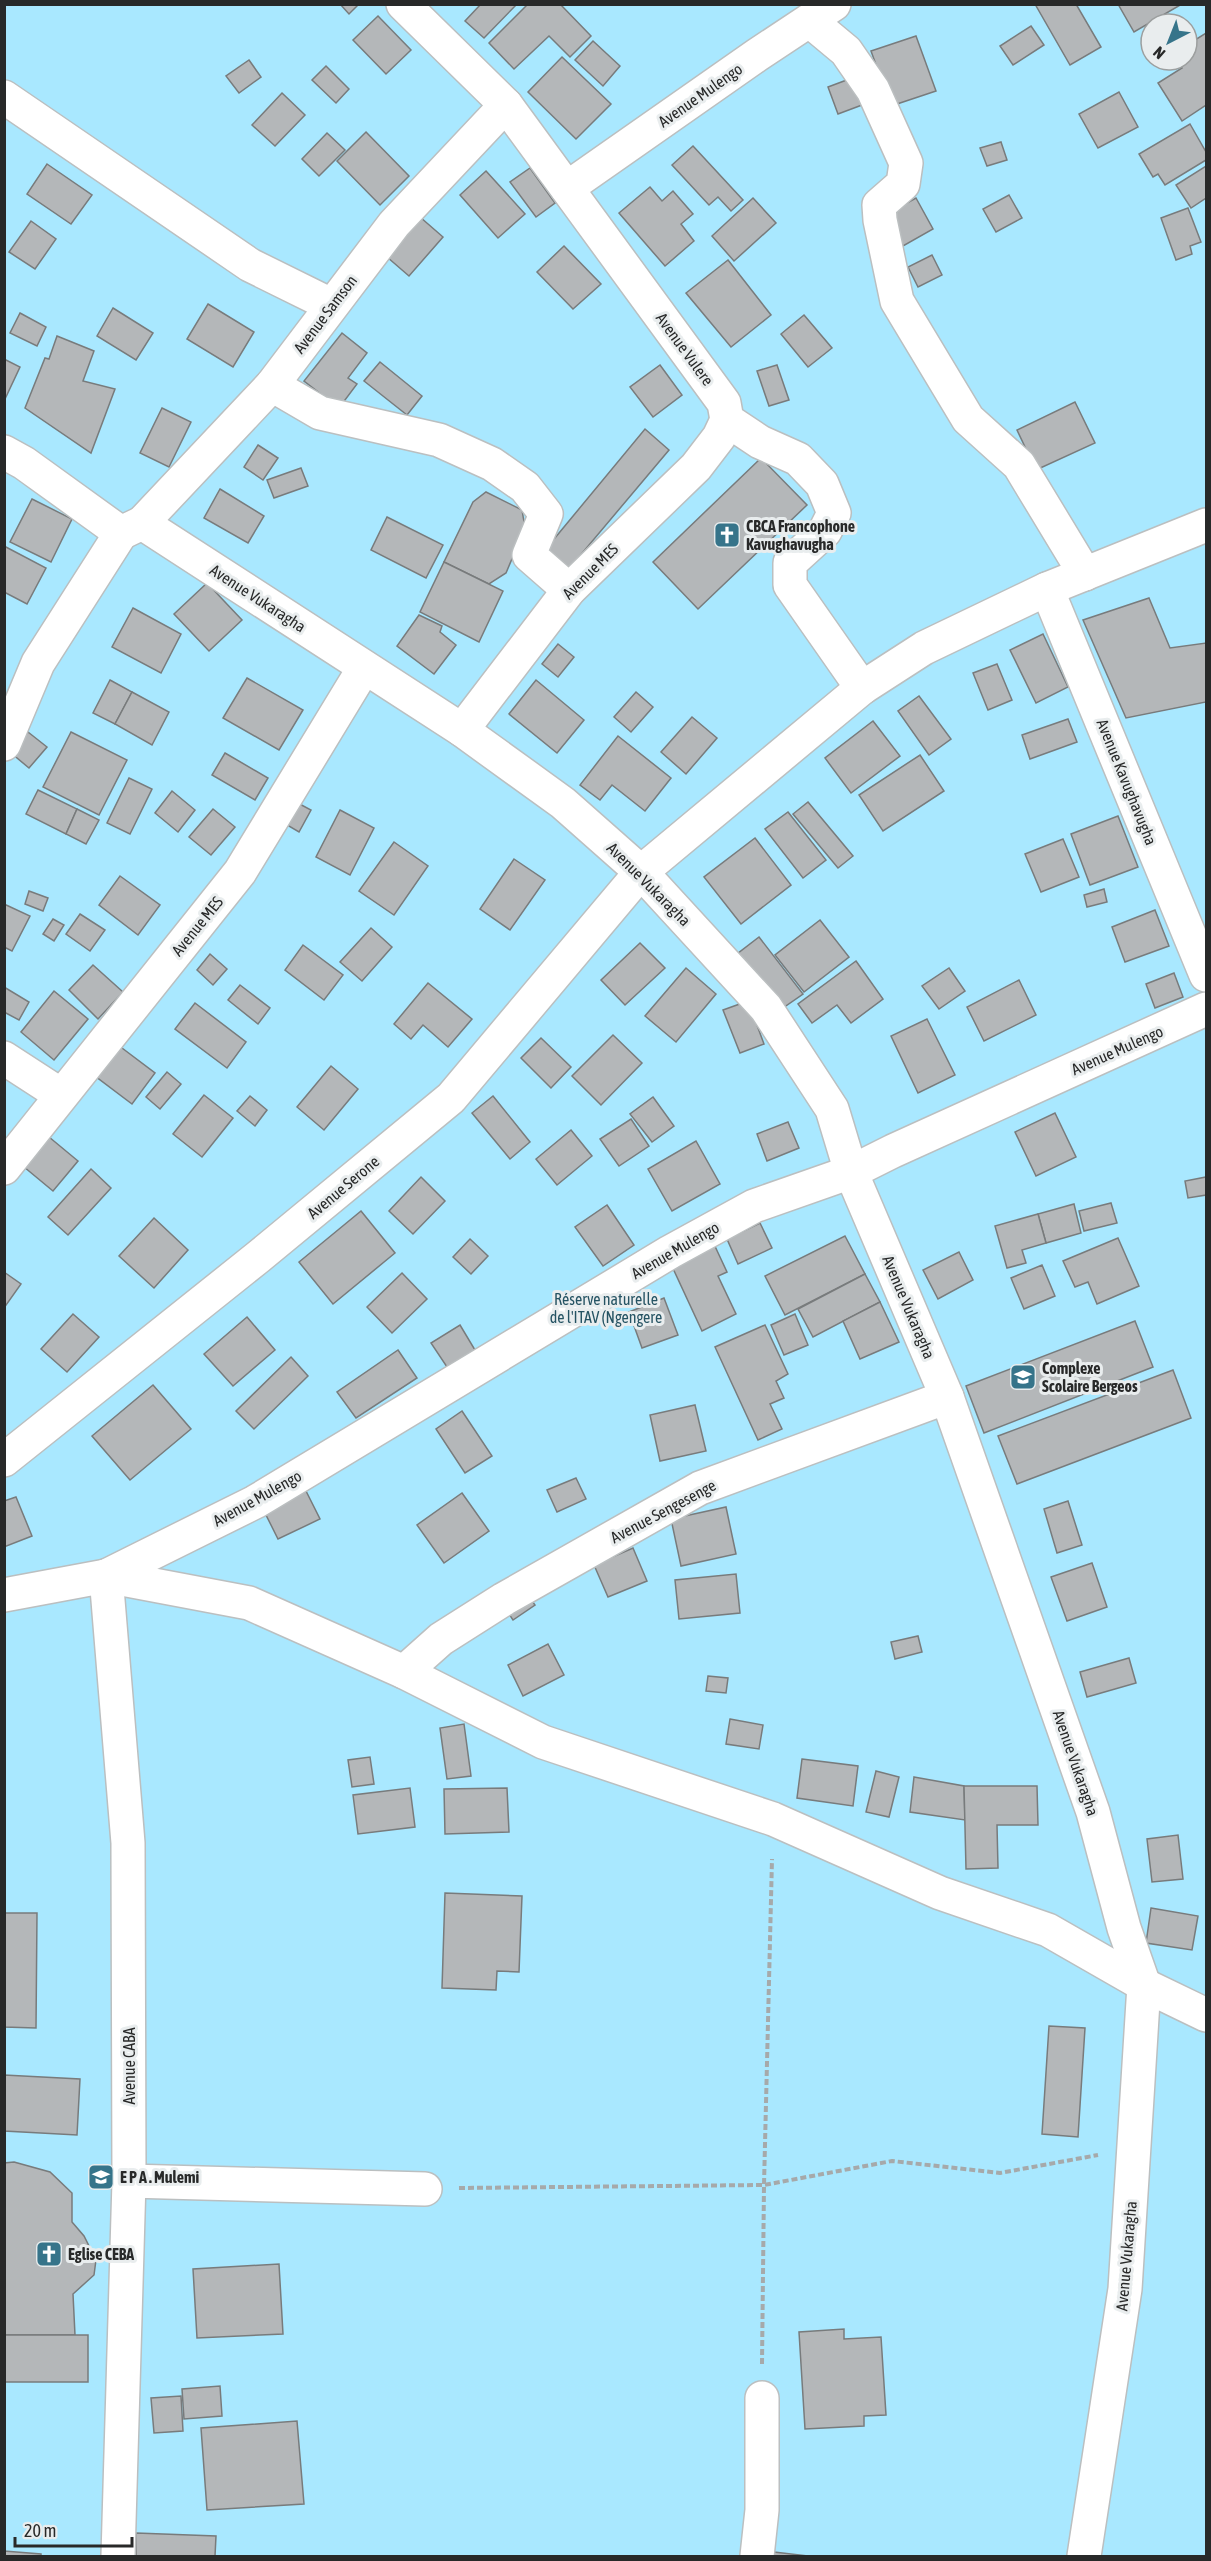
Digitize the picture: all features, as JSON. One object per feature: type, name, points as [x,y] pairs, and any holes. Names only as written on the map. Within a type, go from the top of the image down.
[{"type":"street","name":"Avenue Vulere","points":[[403,4],[506,105],[724,403],[727,420]]},
{"type":"street","name":"Avenue Mulengo","points":[[567,188],[822,13]]},
{"type":"street","points":[[822,13],[873,90],[906,164],[903,184],[879,205],[897,301],[969,419],[1020,465],[1084,574]]},
{"type":"street","points":[[4,97],[250,265],[331,305]]},
{"type":"street","name":"Avenue Samson","points":[[4,744],[38,663],[132,528],[272,384],[394,224],[506,105]]},
{"type":"street","points":[[272,384],[320,413],[439,440],[492,464],[525,487],[546,514],[529,555],[569,590]]},
{"type":"street","points":[[727,420],[760,442],[798,459],[822,484],[834,513],[825,531],[790,563],[789,585],[862,688]]},
{"type":"street","name":"Avenue MES","points":[[462,730],[569,590],[696,467],[719,437],[727,420]]},
{"type":"street","name":"Avenue Vukaragha","points":[[4,452],[364,668],[462,730],[563,803],[641,872],[766,1008],[832,1109],[851,1172],[947,1397],[1093,1812],[1124,1928],[1144,1985],[1125,2289],[1084,2556]]},
{"type":"street","name":"Avenue Serone","points":[[4,1460],[257,1258],[451,1098],[641,872],[862,688],[924,648],[1047,589],[1206,525]]},
{"type":"street","name":"Avenue Kavughavugha","points":[[1047,589],[1206,975]]},
{"type":"street","name":"Avenue MES","points":[[4,1168],[240,872],[364,668]]},
{"type":"street","name":"Avenue Mulengo","points":[[106,1575],[255,1502],[688,1242],[754,1206],[851,1172],[1206,1009]]},
{"type":"street","points":[[4,1058],[62,1095]]},
{"type":"street","name":"Avenue Sengesenge","points":[[404,1672],[441,1639],[504,1599],[700,1488],[947,1397]]},
{"type":"street","points":[[4,1595],[106,1575],[249,1603],[404,1672],[543,1742],[773,1819],[940,1893],[1048,1930],[1144,1985],[1206,2015]]},
{"type":"street","name":"Avenue CABA","points":[[106,1575],[128,1843],[129,2181],[118,2556]]},
{"type":"street","points":[[129,2181],[425,2189]]},
{"type":"street","points":[[757,2556],[762,2510],[762,2398]]},
{"type":"path","points":[[762,2398],[764,2185],[773,1819]]},
{"type":"path","points":[[425,2189],[764,2185],[892,2161],[1000,2173],[1134,2148]]},
{"type":"green space","name":"Réserve naturelle de l'ITAV (Ngengere","points":[[5,5],[1206,5],[1206,2556],[5,2556]]},
{"type":"building","points":[[340,4],[359,4],[349,14]]},
{"type":"building","points":[[481,4],[517,4],[484,38],[465,21]]},
{"type":"building","points":[[528,4],[560,4],[591,36],[570,57],[549,36],[514,69],[489,43]]},
{"type":"building","points":[[1035,4],[1076,4],[1101,47],[1070,65]]},
{"type":"building","points":[[1118,4],[1182,4],[1168,12],[1139,12],[1139,29],[1134,32]]},
{"type":"building","points":[[378,16],[411,50],[386,74],[353,40]]},
{"type":"building","points":[[1031,26],[1044,45],[1013,65],[1000,46]]},
{"type":"building","points":[[1206,33],[1206,105],[1182,121],[1158,83],[1176,72],[1199,72],[1199,37]]},
{"type":"building","points":[[916,36],[936,91],[891,106],[871,51]]},
{"type":"building","points":[[593,41],[620,66],[603,86],[575,60]]},
{"type":"building","points":[[562,57],[611,104],[576,139],[528,92]]},
{"type":"building","points":[[249,60],[261,77],[239,93],[226,76]]},
{"type":"building","points":[[326,66],[349,89],[336,103],[312,80]]},
{"type":"building","points":[[852,78],[862,105],[838,114],[828,87]]},
{"type":"building","points":[[1119,92],[1138,127],[1098,148],[1079,114]]},
{"type":"building","points":[[282,93],[305,115],[275,146],[252,125]]},
{"type":"building","points":[[1190,124],[1206,152],[1206,160],[1165,185],[1158,174],[1153,177],[1139,154]]},
{"type":"building","points":[[366,132],[409,176],[380,205],[337,161]]},
{"type":"building","points":[[327,133],[345,150],[319,176],[302,159]]},
{"type":"building","points":[[1001,142],[1007,160],[987,166],[980,148]]},
{"type":"building","points":[[693,146],[743,200],[731,211],[718,197],[709,205],[672,165]]},
{"type":"building","points":[[47,164],[92,195],[71,224],[27,194]]},
{"type":"building","points":[[1206,166],[1206,198],[1191,208],[1176,185]]},
{"type":"building","points":[[530,168],[555,203],[536,217],[510,182]]},
{"type":"building","points":[[486,171],[525,214],[498,238],[460,195]]},
{"type":"building","points":[[650,187],[662,201],[673,191],[693,214],[681,224],[694,241],[665,266],[619,213]]},
{"type":"building","points":[[1009,195],[1022,218],[996,232],[983,209]]},
{"type":"building","points":[[753,198],[776,223],[734,261],[712,236]]},
{"type":"building","points":[[916,198],[933,229],[903,246],[885,215]]},
{"type":"building","points":[[1188,208],[1201,242],[1190,246],[1192,254],[1176,260],[1161,218]]},
{"type":"building","points":[[420,217],[443,237],[409,276],[387,257]]},
{"type":"building","points":[[31,221],[56,239],[35,269],[9,252]]},
{"type":"building","points":[[564,246],[601,284],[573,309],[537,272]]},
{"type":"building","points":[[932,255],[942,275],[918,287],[908,267]]},
{"type":"building","points":[[728,260],[771,315],[731,347],[686,293]]},
{"type":"building","points":[[208,304],[254,332],[233,367],[187,339]]},
{"type":"building","points":[[113,308],[153,333],[136,360],[97,336]]},
{"type":"building","points":[[20,313],[46,327],[37,346],[10,333]]},
{"type":"building","points":[[804,315],[832,348],[808,367],[781,334]]},
{"type":"building","points":[[342,333],[367,353],[348,378],[357,384],[339,408],[304,381]]},
{"type":"building","points":[[57,336],[94,351],[83,381],[115,389],[91,453],[25,408],[45,358],[49,359]]},
{"type":"building","points":[[4,359],[20,367],[5,399],[4,398]]},
{"type":"building","points":[[380,362],[422,396],[407,415],[364,381]]},
{"type":"building","points":[[660,365],[682,395],[653,417],[630,387]]},
{"type":"building","points":[[777,365],[789,400],[769,406],[757,371]]},
{"type":"building","points":[[1075,402],[1095,443],[1036,470],[1017,430]]},
{"type":"building","points":[[162,408],[191,422],[169,467],[140,453]]},
{"type":"building","points":[[645,429],[669,450],[568,570],[545,550]]},
{"type":"building","points":[[258,445],[278,458],[263,480],[244,467]]},
{"type":"building","points":[[761,458],[807,505],[698,609],[653,562]]},
{"type":"building","points":[[301,468],[308,486],[274,498],[267,480]]},
{"type":"building","points":[[220,489],[264,516],[248,543],[204,518]]},
{"type":"building","points":[[486,492],[522,510],[525,528],[506,573],[489,584],[444,562],[473,502]]},
{"type":"building","points":[[32,499],[72,519],[51,562],[10,542]]},
{"type":"building","points":[[387,517],[443,545],[426,578],[371,550]]},
{"type":"building","points":[[4,546],[46,568],[27,604],[4,592]]},
{"type":"building","points":[[444,562],[503,591],[479,642],[420,612]]},
{"type":"building","points":[[207,583],[242,620],[209,651],[174,614]]},
{"type":"building","points":[[1149,598],[1170,648],[1206,643],[1206,702],[1126,718],[1083,620]]},
{"type":"building","points":[[133,608],[181,634],[161,673],[112,647]]},
{"type":"building","points":[[419,615],[442,626],[440,632],[456,645],[434,674],[397,646]]},
{"type":"building","points":[[1043,634],[1068,687],[1036,703],[1010,650]]},
{"type":"building","points":[[558,644],[574,657],[558,677],[542,664]]},
{"type":"building","points":[[997,664],[1012,700],[988,710],[973,673]]},
{"type":"building","points":[[247,678],[303,710],[279,750],[223,718]]},
{"type":"building","points":[[110,680],[132,692],[115,724],[93,713]]},
{"type":"building","points":[[536,680],[584,720],[557,753],[509,714]]},
{"type":"building","points":[[132,692],[169,712],[152,745],[115,724]]},
{"type":"building","points":[[636,692],[653,707],[631,732],[614,717]]},
{"type":"building","points":[[919,696],[951,739],[929,755],[898,711]]},
{"type":"building","points":[[692,717],[717,738],[686,774],[661,752]]},
{"type":"building","points":[[1068,719],[1077,742],[1030,759],[1022,735]]},
{"type":"building","points":[[873,721],[900,756],[851,793],[825,758]]},
{"type":"building","points":[[28,732],[47,747],[29,768],[11,753]]},
{"type":"building","points":[[71,732],[127,760],[99,815],[43,787]]},
{"type":"building","points":[[618,736],[671,778],[645,811],[612,785],[600,800],[580,785]]},
{"type":"building","points":[[225,753],[268,778],[255,800],[212,775]]},
{"type":"building","points":[[920,755],[944,791],[883,831],[859,795]]},
{"type":"building","points":[[129,778],[152,789],[130,834],[107,823]]},
{"type":"building","points":[[38,790],[77,809],[66,834],[26,814]]},
{"type":"building","points":[[172,791],[195,810],[178,832],[155,813]]},
{"type":"building","points":[[294,801],[311,810],[299,832],[282,822]]},
{"type":"building","points":[[808,802],[853,856],[838,868],[793,814]]},
{"type":"building","points":[[77,809],[99,820],[86,844],[66,834]]},
{"type":"building","points":[[213,809],[235,827],[211,855],[189,837]]},
{"type":"building","points":[[340,810],[374,828],[350,875],[316,857]]},
{"type":"building","points":[[788,812],[826,860],[803,878],[765,829]]},
{"type":"building","points":[[1118,816],[1138,867],[1090,885],[1071,834]]},
{"type":"building","points":[[755,838],[791,885],[741,924],[704,877]]},
{"type":"building","points":[[1063,839],[1079,877],[1041,892],[1025,854]]},
{"type":"building","points":[[394,842],[428,866],[394,915],[359,891]]},
{"type":"building","points":[[514,859],[545,880],[510,930],[480,909]]},
{"type":"building","points":[[120,876],[160,905],[138,935],[99,905]]},
{"type":"building","points":[[1104,889],[1107,902],[1087,907],[1084,895]]},
{"type":"building","points":[[29,891],[48,898],[43,911],[25,904]]},
{"type":"building","points":[[4,904],[30,916],[12,951],[4,947]]},
{"type":"building","points":[[1155,910],[1169,946],[1125,962],[1112,927]]},
{"type":"building","points":[[80,914],[105,930],[90,951],[66,934]]},
{"type":"building","points":[[53,919],[64,925],[54,941],[43,934]]},
{"type":"building","points":[[820,920],[849,957],[804,992],[775,955]]},
{"type":"building","points":[[371,928],[392,947],[362,981],[340,962]]},
{"type":"building","points":[[759,937],[803,994],[780,1010],[737,954]]},
{"type":"building","points":[[640,943],[665,968],[625,1005],[601,980]]},
{"type":"building","points":[[303,945],[343,975],[324,1000],[285,970]]},
{"type":"building","points":[[210,954],[227,969],[213,985],[197,970]]},
{"type":"building","points":[[856,961],[883,999],[851,1023],[837,1005],[812,1023],[798,1004]]},
{"type":"building","points":[[93,965],[123,992],[98,1019],[69,990]]},
{"type":"building","points":[[686,968],[716,994],[676,1042],[645,1016]]},
{"type":"building","points":[[949,968],[965,991],[939,1009],[922,986]]},
{"type":"building","points":[[1174,973],[1183,997],[1155,1008],[1146,984]]},
{"type":"building","points":[[1019,980],[1036,1015],[984,1041],[967,1007]]},
{"type":"building","points":[[428,983],[472,1019],[448,1047],[423,1025],[411,1039],[394,1024]]},
{"type":"building","points":[[240,985],[270,1008],[258,1024],[228,1000]]},
{"type":"building","points":[[4,987],[29,1002],[19,1020],[4,1012]]},
{"type":"building","points":[[54,991],[88,1019],[54,1060],[21,1032]]},
{"type":"building","points":[[748,1001],[764,1044],[740,1053],[723,1010]]},
{"type":"building","points":[[195,1003],[246,1042],[227,1068],[175,1029]]},
{"type":"building","points":[[927,1019],[955,1075],[918,1093],[891,1036]]},
{"type":"building","points":[[613,1035],[642,1063],[601,1105],[572,1076]]},
{"type":"building","points":[[541,1038],[571,1067],[551,1088],[521,1058]]},
{"type":"building","points":[[118,1045],[155,1073],[132,1104],[95,1076]]},
{"type":"building","points":[[331,1066],[358,1089],[324,1130],[297,1107]]},
{"type":"building","points":[[167,1072],[181,1084],[160,1109],[146,1097]]},
{"type":"building","points":[[204,1095],[233,1118],[202,1157],[173,1134]]},
{"type":"building","points":[[250,1096],[267,1110],[255,1126],[237,1111]]},
{"type":"building","points":[[493,1096],[530,1142],[510,1159],[472,1113]]},
{"type":"building","points":[[653,1097],[674,1126],[652,1142],[630,1114]]},
{"type":"building","points":[[1055,1113],[1076,1157],[1036,1176],[1015,1132]]},
{"type":"building","points":[[631,1119],[649,1146],[619,1166],[600,1139]]},
{"type":"building","points":[[788,1122],[799,1148],[767,1161],[757,1134]]},
{"type":"building","points":[[571,1130],[592,1156],[557,1185],[536,1159]]},
{"type":"building","points":[[43,1132],[78,1161],[53,1191],[18,1162]]},
{"type":"building","points":[[696,1141],[720,1184],[672,1211],[648,1169]]},
{"type":"building","points":[[91,1169],[111,1188],[68,1235],[48,1217]]},
{"type":"building","points":[[421,1177],[445,1201],[413,1234],[389,1211]]},
{"type":"building","points":[[1206,1177],[1206,1195],[1188,1198],[1185,1181]]},
{"type":"building","points":[[1111,1203],[1117,1223],[1084,1231],[1079,1211]]},
{"type":"building","points":[[1074,1204],[1081,1233],[1046,1243],[1038,1214]]},
{"type":"building","points":[[607,1205],[634,1245],[603,1266],[575,1227]]},
{"type":"building","points":[[361,1211],[395,1253],[333,1304],[299,1262]]},
{"type":"building","points":[[1038,1214],[1046,1243],[1022,1250],[1026,1263],[1007,1268],[995,1226]]},
{"type":"building","points":[[154,1218],[188,1250],[154,1288],[119,1256]]},
{"type":"building","points":[[760,1223],[772,1248],[738,1264],[727,1239]]},
{"type":"building","points":[[845,1236],[865,1274],[785,1315],[765,1276]]},
{"type":"building","points":[[1118,1238],[1139,1286],[1097,1304],[1088,1282],[1075,1287],[1063,1261]]},
{"type":"building","points":[[470,1239],[488,1256],[471,1274],[453,1257]]},
{"type":"building","points":[[713,1242],[727,1272],[718,1276],[736,1314],[702,1331],[670,1262]]},
{"type":"building","points":[[959,1252],[973,1280],[938,1299],[923,1270]]},
{"type":"building","points":[[1042,1265],[1055,1296],[1024,1309],[1011,1278]]},
{"type":"building","points":[[4,1272],[21,1284],[4,1308]]},
{"type":"building","points":[[402,1273],[427,1299],[392,1333],[367,1307]]},
{"type":"building","points":[[865,1274],[880,1302],[813,1337],[798,1309]]},
{"type":"building","points":[[664,1298],[678,1335],[642,1348],[629,1312]]},
{"type":"building","points":[[880,1302],[899,1342],[860,1359],[843,1321]]},
{"type":"building","points":[[73,1314],[99,1337],[67,1372],[41,1349]]},
{"type":"building","points":[[795,1314],[808,1345],[784,1355],[771,1325]]},
{"type":"building","points":[[247,1317],[275,1350],[233,1386],[204,1354]]},
{"type":"building","points":[[1135,1321],[1153,1367],[984,1433],[966,1386]]},
{"type":"building","points":[[460,1325],[475,1350],[447,1367],[431,1343]]},
{"type":"building","points":[[765,1325],[788,1374],[776,1381],[784,1398],[770,1404],[782,1429],[758,1440],[715,1347]]},
{"type":"building","points":[[398,1350],[417,1378],[356,1418],[337,1392]]},
{"type":"building","points":[[291,1357],[308,1376],[254,1429],[236,1411]]},
{"type":"building","points":[[1173,1370],[1191,1418],[1017,1484],[998,1436]]},
{"type":"building","points":[[153,1385],[191,1429],[130,1480],[92,1436]]},
{"type":"building","points":[[695,1405],[706,1451],[660,1461],[650,1415]]},
{"type":"building","points":[[462,1411],[492,1456],[465,1473],[436,1429]]},
{"type":"building","points":[[576,1478],[586,1499],[557,1512],[547,1490]]},
{"type":"building","points":[[305,1489],[320,1519],[278,1539],[263,1509]]},
{"type":"building","points":[[462,1493],[489,1531],[444,1563],[417,1525]]},
{"type":"building","points":[[16,1497],[32,1536],[4,1547],[4,1501]]},
{"type":"building","points":[[1068,1501],[1082,1545],[1057,1553],[1044,1509]]},
{"type":"building","points":[[726,1507],[736,1554],[681,1566],[671,1519]]},
{"type":"building","points":[[633,1548],[647,1581],[608,1597],[594,1565]]},
{"type":"building","points":[[1092,1563],[1107,1607],[1067,1621],[1051,1577]]},
{"type":"building","points":[[736,1574],[740,1613],[679,1619],[675,1580]]},
{"type":"building","points":[[524,1590],[535,1605],[513,1620],[503,1605]]},
{"type":"building","points":[[918,1636],[922,1652],[895,1659],[891,1642]]},
{"type":"building","points":[[548,1644],[564,1675],[523,1696],[508,1665]]},
{"type":"building","points":[[1129,1658],[1136,1683],[1087,1697],[1080,1672]]},
{"type":"building","points":[[708,1676],[728,1678],[726,1693],[706,1691]]},
{"type":"building","points":[[730,1719],[763,1725],[759,1749],[726,1744]]},
{"type":"building","points":[[464,1724],[471,1776],[447,1779],[440,1728]]},
{"type":"building","points":[[370,1757],[374,1784],[352,1787],[348,1760]]},
{"type":"building","points":[[802,1759],[858,1766],[853,1806],[797,1798]]},
{"type":"building","points":[[876,1771],[899,1777],[889,1817],[866,1812]]},
{"type":"building","points":[[914,1777],[964,1786],[965,1820],[910,1812]]},
{"type":"building","points":[[964,1786],[1037,1786],[1038,1825],[997,1825],[998,1868],[966,1869]]},
{"type":"building","points":[[410,1788],[415,1827],[358,1834],[353,1795]]},
{"type":"building","points":[[507,1788],[509,1832],[445,1834],[444,1789]]},
{"type":"building","points":[[1178,1835],[1183,1879],[1152,1882],[1147,1839]]},
{"type":"building","points":[[445,1893],[522,1896],[519,1972],[497,1971],[496,1990],[442,1988]]},
{"type":"building","points":[[1151,1908],[1198,1916],[1192,1950],[1146,1943]]},
{"type":"building","points":[[4,1913],[37,1913],[36,2028],[4,2027]]},
{"type":"building","points":[[1049,2026],[1085,2028],[1078,2137],[1042,2134]]},
{"type":"building","points":[[4,2075],[80,2079],[77,2135],[4,2131]]},
{"type":"building","name":"Eglise CEBA","points":[[14,2162],[50,2172],[72,2193],[72,2222],[84,2236],[96,2260],[94,2275],[73,2294],[75,2335],[4,2335],[4,2163]]},
{"type":"building","points":[[279,2264],[283,2334],[197,2338],[193,2269]]},
{"type":"building","points":[[844,2329],[844,2339],[881,2337],[886,2415],[864,2416],[864,2426],[805,2429],[799,2332]]},
{"type":"building","points":[[4,2335],[88,2335],[88,2382],[4,2382]]},
{"type":"building","points":[[220,2386],[222,2416],[184,2419],[182,2389]]},
{"type":"building","points":[[181,2396],[183,2431],[154,2433],[151,2398]]},
{"type":"building","points":[[297,2421],[304,2504],[207,2510],[201,2428]]},
{"type":"building","points":[[136,2533],[216,2536],[215,2556],[136,2556]]},
{"type":"building","points":[[4,2551],[41,2554],[41,2556],[4,2556]]},
{"type":"building","points":[[774,2552],[808,2556],[773,2556]]},
{"type":"place","name":"CBCA Francophone Kavughavugha","points":[[727,535]]},
{"type":"place","name":"Complexe Scolaire Bergeos","points":[[1023,1377]]},
{"type":"place","name":"E P A . Mulemi","points":[[101,2177]]},
{"type":"place","name":"Eglise CEBA","points":[[49,2254]]}]
